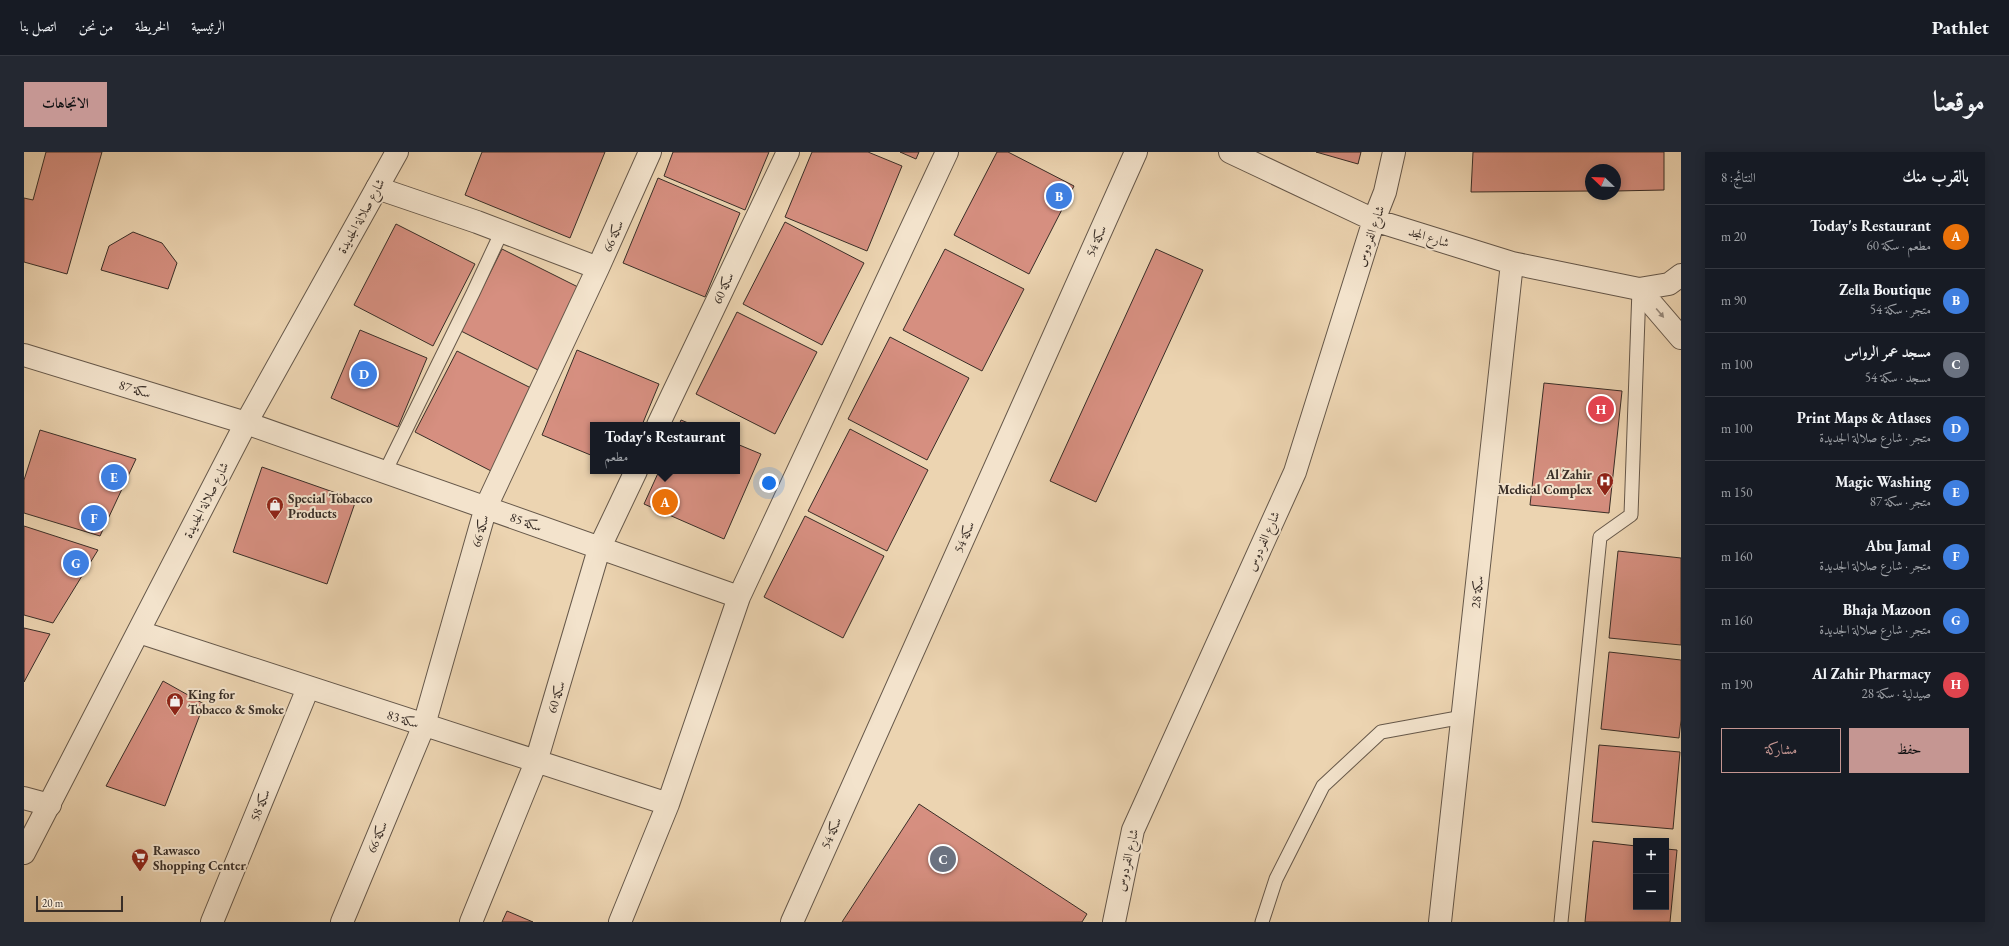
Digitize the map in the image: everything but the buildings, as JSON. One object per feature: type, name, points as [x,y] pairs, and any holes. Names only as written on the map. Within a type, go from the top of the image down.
[{"type":"street","name":"شارع صلالة الجديدة","points":[[24,853],[246,423],[397,152]]},
{"type":"street","name":"سكة 66","points":[[342,922],[424,725],[486,507],[598,268],[650,152]]},
{"type":"street","name":"سكة 60","points":[[659,422],[788,152]]},
{"type":"street","points":[[620,922],[668,804],[739,597],[947,152]]},
{"type":"street","name":"سكة 54","points":[[792,922],[1136,152]]},
{"type":"street","name":"شارع الفردوس","points":[[1114,922],[1133,830],[1295,472],[1374,220],[1385,192],[1394,152]]},
{"type":"street","name":"شارع المجد","points":[[1243,155],[1374,220],[1512,263],[1639,289],[1669,284],[1681,275]]},
{"type":"street","points":[[377,188],[502,231],[598,268]]},
{"type":"street","name":"سكة 28","points":[[1440,922],[1512,263]]},
{"type":"street","points":[[1639,289],[1681,338]]},
{"type":"street","name":"سكة 87","points":[[25,359],[246,423]]},
{"type":"street","name":"سكة 85","points":[[246,423],[739,597]]},
{"type":"street","name":"سكة 60","points":[[471,922],[536,762],[600,549],[635,474]]},
{"type":"street","name":"سكة 83","points":[[139,632],[668,804]]},
{"type":"street","name":"سكة 58","points":[[212,922],[308,688]]},
{"type":"street","points":[[24,798],[50,805]]},
{"type":"lane","points":[[385,472],[502,231]]},
{"type":"lane","points":[[1562,922],[1600,537],[1631,516],[1639,289]]},
{"type":"lane","points":[[1262,922],[1276,879],[1323,786],[1381,732],[1463,717]]},
{"type":"place","name":"Zella Boutique","points":[[1059,196]]},
{"type":"place","name":"Print Maps & Atlases","points":[[364,374]]},
{"type":"place","name":"Al Zahir Pharmacy","points":[[1601,409]]},
{"type":"place","name":"Magic Washing","points":[[114,477]]},
{"type":"place","name":"Al Zahir Medical Complex","points":[[1605,496]]},
{"type":"place","name":"Today's Restaurant","points":[[665,502]]},
{"type":"place","name":"Abu Jamal","points":[[94,518]]},
{"type":"place","name":"Special Tobacco Products","points":[[275,520]]},
{"type":"place","name":"Bhaja Mazoon","points":[[76,563]]},
{"type":"place","name":"King for Tobacco & Smoke","points":[[175,716]]},
{"type":"place","name":"مسجد عمر الرواس","points":[[943,859]]},
{"type":"place","name":"Rawasco Shopping Center","points":[[140,872]]}]
